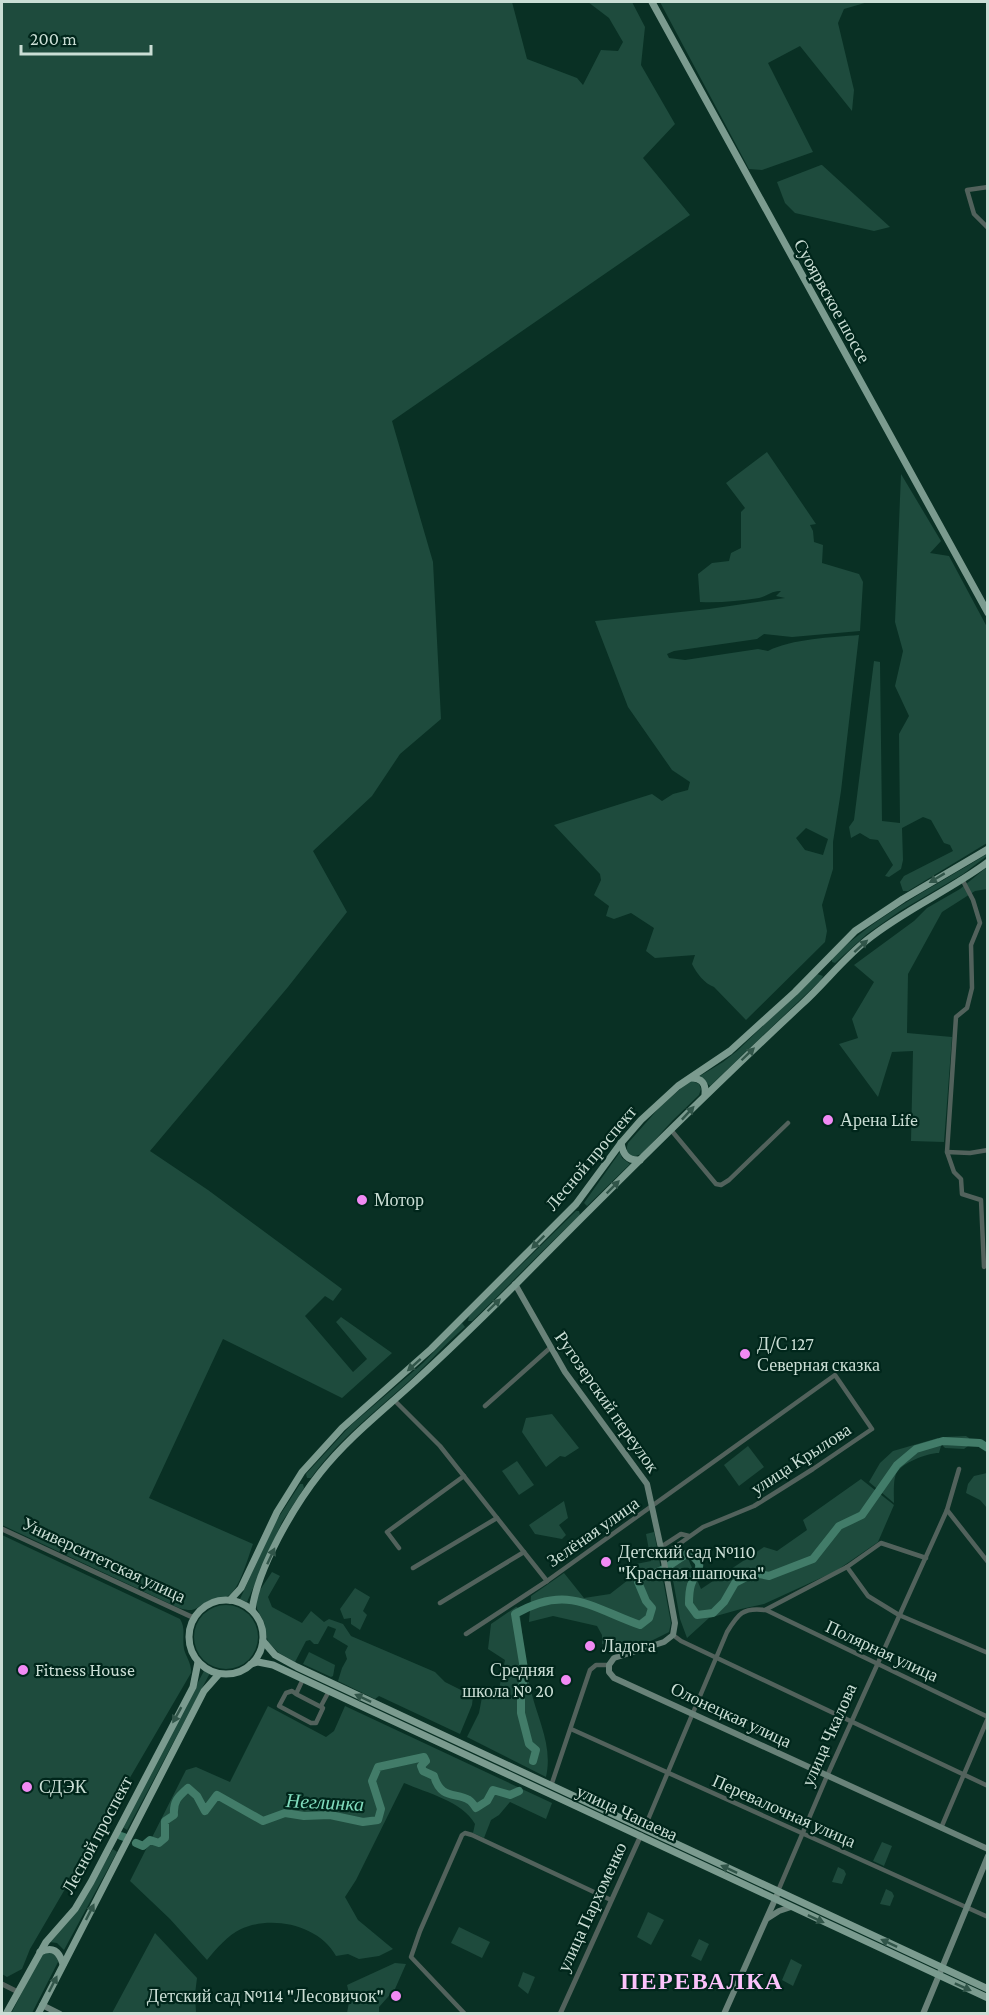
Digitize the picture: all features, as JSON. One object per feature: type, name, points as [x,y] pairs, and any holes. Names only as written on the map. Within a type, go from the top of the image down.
[{"type":"main road","name":"Суоярвское шоссе","points":[[652,2],[987,613]]},
{"type":"main road","name":"Лесной проспект","points":[[230,1600],[241,1588],[277,1512],[302,1472],[342,1428],[414,1365],[576,1204],[621,1143],[660,1102],[730,1051],[855,931],[880,913],[987,849]]},
{"type":"main road","name":"Лесной проспект","points":[[252,1610],[254,1594],[287,1522],[308,1488],[351,1438],[472,1326],[705,1094],[805,1002],[865,941],[963,881],[987,862]]},
{"type":"main road","points":[[826,959],[836,969]]},
{"type":"main road","points":[[816,969],[824,975],[826,980]]},
{"type":"main road","points":[[691,1078],[698,1078],[703,1082],[706,1088],[705,1094]]},
{"type":"main road","points":[[621,1143],[627,1158],[634,1161],[640,1160]]},
{"type":"main road","points":[[576,1204],[583,1208],[586,1214]]},
{"type":"main road","name":"Ругозерский переулок","points":[[515,1284],[550,1348],[586,1403],[647,1484],[669,1587],[675,1623],[673,1635]]},
{"type":"main road","points":[[463,1317],[464,1323],[472,1326]]},
{"type":"main road","points":[[302,1472],[306,1479],[314,1481]]},
{"type":"main road","points":[[296,1481],[304,1482],[308,1488]]},
{"type":"main road","points":[[230,1600],[252,1610],[262,1630],[263,1641],[257,1658],[237,1673],[219,1674],[204,1668],[189,1645],[190,1627],[194,1618],[209,1604],[230,1600]]},
{"type":"main road","points":[[609,1665],[614,1658],[664,1642],[673,1635]]},
{"type":"main road","name":"улица Чапаева","points":[[263,1641],[275,1655],[297,1667],[551,1786],[775,1900],[987,1998]]},
{"type":"main road","name":"Лесной проспект","points":[[6,2013],[40,1952],[80,1901],[193,1687],[198,1662]]},
{"type":"main road","name":"улица Чапаева","points":[[251,1664],[258,1662],[273,1665],[778,1892],[987,1989]]},
{"type":"main road","name":"Олонецкая улица","points":[[609,1665],[609,1672],[615,1678],[987,1849]]},
{"type":"main road","name":"Лесной проспект","points":[[38,2013],[204,1691],[219,1674]]},
{"type":"main road","points":[[922,2013],[987,1856]]},
{"type":"main road","name":"улица Чкалова","points":[[724,2013],[778,1892]]},
{"type":"main road","points":[[767,1918],[791,1907]]},
{"type":"main road","points":[[40,1952],[47,1949],[55,1950],[60,1955],[63,1964]]},
{"type":"main road","points":[[42,2005],[60,2013]]},
{"type":"street","points":[[987,187],[967,190],[974,214],[987,228]]},
{"type":"street","points":[[963,881],[973,900],[980,923],[971,945],[972,988],[967,1008],[956,1017],[947,1152],[954,1172],[961,1179],[962,1194],[981,1200],[984,1267]]},
{"type":"street","points":[[671,1130],[716,1184],[721,1185],[788,1123]]},
{"type":"street","points":[[947,1152],[970,1153],[987,1150]]},
{"type":"street","points":[[485,1406],[550,1348]]},
{"type":"street","name":"улица Крылова","points":[[664,1561],[672,1549],[703,1527],[754,1506],[872,1429],[835,1375],[820,1385]]},
{"type":"street","name":"Зелёная улица","points":[[466,1634],[547,1581],[820,1385]]},
{"type":"street","points":[[394,1400],[440,1446],[547,1581]]},
{"type":"street","name":"улица Чкалова","points":[[778,1892],[876,1665],[948,1510],[959,1469]]},
{"type":"street","points":[[399,1548],[387,1532],[464,1476]]},
{"type":"street","points":[[948,1510],[987,1562]]},
{"type":"street","points":[[413,1568],[497,1518]]},
{"type":"street","name":"Университетская улица","points":[[2,1529],[194,1618]]},
{"type":"street","points":[[661,1547],[681,1534],[689,1536]]},
{"type":"street","points":[[765,1610],[847,1567],[880,1543],[926,1558]]},
{"type":"street","points":[[661,1547],[672,1549]]},
{"type":"street","points":[[440,1603],[524,1552]]},
{"type":"street","points":[[847,1567],[868,1596],[899,1615],[987,1653]]},
{"type":"street","name":"улица Пархоменко","points":[[560,2013],[669,1774],[737,1615],[752,1608],[765,1610]]},
{"type":"street","name":"Полярная улица","points":[[765,1610],[987,1718]]},
{"type":"street","points":[[673,1635],[681,1641],[987,1786]]},
{"type":"street","points":[[551,1786],[590,1670],[596,1665],[609,1665]]},
{"type":"street","points":[[296,1694],[303,1679]]},
{"type":"street","points":[[321,1706],[292,1691],[286,1693],[279,1706],[311,1723],[316,1723],[329,1691]]},
{"type":"street","points":[[941,1828],[987,1718]]},
{"type":"street","name":"Перевалочная улица","points":[[571,1729],[987,1917]]},
{"type":"street","points":[[465,2013],[411,1957],[462,1835],[469,1833],[611,1900]]},
{"type":"street","points":[[2,1984],[18,1992]]},
{"type":"green space","points":[[2,2],[512,2],[527,59],[577,78],[583,85],[601,50],[618,51],[623,42],[609,18],[588,2],[632,2],[645,27],[641,65],[675,124],[643,158],[690,215],[392,421],[433,562],[441,719],[400,754],[372,796],[313,851],[347,912],[288,987],[150,1151],[208,1190],[342,1289],[333,1301],[325,1296],[305,1316],[353,1372],[367,1359],[336,1322],[341,1317],[392,1353],[342,1398],[223,1339],[149,1498],[253,1544],[240,1580],[232,1592],[228,1596],[211,1600],[191,1610],[179,1608],[2,1525]]},
{"type":"green space","points":[[660,2],[868,2],[844,9],[838,23],[854,90],[852,111],[800,46],[768,63],[813,152],[762,170],[749,169]]},
{"type":"green space","points":[[822,165],[890,227],[874,231],[795,213],[785,203],[777,182]]},
{"type":"green space","points":[[767,452],[816,524],[810,525],[814,542],[823,545],[822,563],[859,574],[863,582],[860,631],[792,637],[764,634],[757,639],[674,651],[667,654],[669,658],[685,660],[758,649],[768,651],[800,641],[859,635],[833,842],[833,869],[822,905],[827,931],[825,942],[746,1020],[699,975],[692,964],[695,955],[655,958],[646,951],[654,928],[631,913],[614,919],[606,916],[609,906],[594,895],[601,880],[600,874],[554,825],[652,794],[662,801],[673,794],[688,790],[690,782],[672,770],[628,707],[595,621],[785,598],[776,596],[781,591],[778,591],[752,599],[700,602],[698,574],[712,563],[729,561],[731,553],[741,548],[741,512],[745,508],[726,483]],"holes":[[[806,828],[828,839],[823,855],[805,850],[796,838]]]},
{"type":"green space","points":[[901,474],[941,541],[930,553],[949,556],[987,627],[987,843],[908,891],[903,891],[900,882],[904,876],[953,851],[950,845],[944,843],[931,820],[923,817],[902,828],[901,869],[889,877],[885,876],[893,865],[878,840],[870,839],[860,833],[851,838],[849,827],[854,820],[874,661],[880,662],[882,821],[900,823],[899,734],[909,716],[895,686],[903,651],[895,622]]},
{"type":"green space","points":[[987,854],[963,874],[900,911],[867,934],[835,963],[832,962],[832,958],[850,942],[887,914]]},
{"type":"green space","points":[[987,867],[987,889],[975,891],[942,912],[908,974],[907,1033],[952,1037],[944,1142],[911,1141],[913,1051],[892,1052],[878,1097],[839,1044],[858,1038],[852,1019],[874,982],[854,965],[914,921],[927,908],[960,889]]},
{"type":"green space","points":[[817,974],[823,976],[821,980],[710,1086],[700,1076],[737,1051]]},
{"type":"green space","points":[[692,1081],[699,1084],[701,1089],[699,1095],[642,1154],[632,1157],[627,1151],[628,1143],[659,1108]]},
{"type":"green space","points":[[620,1152],[622,1158],[630,1164],[587,1206],[584,1203]]},
{"type":"green space","points":[[576,1211],[579,1211],[580,1215],[472,1321],[468,1321],[469,1316]]},
{"type":"green space","points":[[462,1323],[465,1327],[345,1439],[311,1478],[307,1478],[306,1474],[350,1426],[423,1363]]},
{"type":"green space","points":[[552,1414],[579,1448],[565,1457],[560,1456],[546,1467],[522,1432],[526,1418]]},
{"type":"green space","points":[[966,1436],[969,1438],[968,1446],[964,1449],[943,1446],[945,1437]]},
{"type":"green space","points":[[938,1438],[941,1446],[939,1453],[915,1459],[903,1466],[896,1474],[894,1503],[869,1482],[880,1463],[893,1451]]},
{"type":"green space","points":[[748,1446],[764,1467],[739,1486],[724,1465]]},
{"type":"green space","points":[[517,1461],[534,1485],[519,1495],[502,1471]]},
{"type":"green space","points":[[988,1473],[987,1508],[980,1500],[966,1493],[968,1484],[974,1476]]},
{"type":"green space","points":[[861,1479],[894,1505],[878,1542],[836,1571],[764,1604],[709,1618],[687,1638],[680,1619],[669,1558],[684,1549],[701,1589],[764,1547],[777,1551],[807,1530],[803,1520]]},
{"type":"green space","points":[[300,1484],[303,1484],[304,1488],[282,1522],[247,1602],[240,1599],[275,1523]]},
{"type":"green space","points":[[564,1501],[568,1518],[559,1525],[566,1535],[562,1539],[535,1534],[529,1525]]},
{"type":"green space","points":[[654,1532],[671,1623],[669,1632],[644,1644],[622,1647],[602,1644],[602,1635],[597,1626],[553,1616],[529,1622],[531,1596],[564,1573],[584,1598],[610,1594],[637,1573],[636,1564],[651,1561],[646,1534]]},
{"type":"green space","points":[[2,1535],[180,1619],[184,1649],[191,1670],[30,1949],[22,1969],[7,1977],[2,1974]]},
{"type":"green space","points":[[272,1572],[280,1576],[268,1597],[272,1607],[302,1623],[311,1611],[324,1622],[329,1619],[343,1624],[351,1636],[435,1672],[445,1682],[473,1696],[472,1705],[460,1734],[379,1696],[375,1699],[338,1681],[347,1659],[345,1652],[348,1646],[333,1637],[336,1629],[328,1626],[318,1644],[310,1640],[306,1641],[295,1662],[279,1653],[268,1643],[264,1622],[257,1609],[256,1601],[258,1593]]},
{"type":"green space","points":[[355,1588],[370,1597],[363,1611],[367,1615],[360,1630],[351,1624],[351,1618],[344,1619],[340,1609]]},
{"type":"green space","points":[[226,1605],[238,1607],[249,1614],[256,1625],[258,1637],[256,1649],[249,1660],[238,1667],[226,1669],[214,1667],[203,1660],[196,1649],[194,1637],[196,1625],[203,1614],[214,1607]]},
{"type":"green space","points":[[516,1607],[519,1608],[529,1681],[548,1755],[546,1777],[467,1737],[479,1713],[482,1697],[498,1694],[505,1660],[488,1649],[491,1624]]},
{"type":"green space","points":[[309,1652],[335,1665],[333,1676],[303,1664]]},
{"type":"green space","points":[[204,1671],[210,1673],[127,1830],[121,1826]]},
{"type":"green space","points":[[268,1706],[326,1737],[334,1731],[345,1706],[552,1803],[546,1819],[510,1802],[499,1815],[491,1820],[484,1838],[473,1833],[475,1824],[462,1809],[404,1783],[356,1880],[345,1897],[358,1920],[393,1949],[379,1956],[359,1959],[348,1954],[336,1956],[328,1945],[307,1930],[280,1923],[267,1923],[253,1925],[236,1932],[222,1943],[207,1960],[170,1919],[130,1881],[186,1770],[196,1767],[230,1782]]},
{"type":"green space","points":[[882,1842],[892,1846],[884,1866],[873,1861]]},
{"type":"green space","points":[[113,1849],[117,1852],[64,1950],[57,1943],[49,1942],[77,1909]]},
{"type":"green space","points":[[838,1867],[846,1874],[842,1884],[832,1882]]},
{"type":"green space","points":[[886,1889],[894,1896],[890,1906],[880,1904]]},
{"type":"green space","points":[[648,1912],[664,1920],[651,1945],[637,1937]]},
{"type":"green space","points":[[459,1927],[490,1942],[482,1958],[451,1943]]},
{"type":"green space","points":[[155,1933],[197,1978],[196,2013],[112,2013]]},
{"type":"green space","points":[[699,1939],[709,1944],[701,1961],[691,1956]]},
{"type":"green space","points":[[49,1949],[57,1954],[58,1962],[32,2013],[11,2014],[42,1953]]},
{"type":"green space","points":[[791,1959],[802,1965],[793,1986],[782,1980]]},
{"type":"green space","points":[[395,1963],[406,1964],[395,1989],[379,2007],[379,2013],[347,2013],[350,1997],[347,1985]]},
{"type":"green space","points":[[523,1972],[535,1977],[528,1994],[518,1986]]},
{"type":"waterway","name":"Неглинка","points":[[533,1761],[536,1750],[529,1744],[521,1713],[521,1690],[525,1675],[515,1614],[533,1605],[564,1600],[592,1606],[640,1625],[649,1618],[652,1608],[646,1601],[638,1582],[642,1576],[661,1571],[688,1553],[699,1565],[690,1587],[689,1604],[697,1615],[713,1613],[724,1602],[735,1583],[754,1573],[769,1576],[813,1559],[839,1526],[862,1515],[897,1465],[916,1449],[943,1441],[980,1443],[988,1448]]},
{"type":"waterway","name":"Неглинка","points":[[136,1843],[143,1846],[150,1840],[159,1843],[165,1838],[165,1821],[174,1815],[177,1800],[188,1788],[197,1796],[205,1811],[217,1795],[263,1821],[285,1813],[304,1816],[330,1815],[363,1822],[378,1820],[381,1809],[372,1781],[378,1767],[424,1757],[426,1761],[421,1766],[423,1771],[434,1776],[441,1789],[469,1800],[476,1808],[487,1801],[493,1790],[510,1795],[519,1791]]},
{"type":"place","name":"Арена Life","points":[[828,1120]]},
{"type":"place","name":"Мотор","points":[[362,1200]]},
{"type":"place","name":"Д/С 127 Северная сказка","points":[[745,1354]]},
{"type":"place","name":"Детский сад №110 \"Красная шапочка\"","points":[[606,1562]]},
{"type":"place","name":"Ладога","points":[[590,1646]]},
{"type":"place","name":"Fitness House","points":[[23,1670]]},
{"type":"place","name":"Средняя школа № 20","points":[[566,1680]]},
{"type":"place","name":"СДЭК","points":[[27,1787]]},
{"type":"place","name":"Детский сад №114 \"Лесовичок\"","points":[[396,1996]]},
{"type":"district","name":"ПЕРЕВАЛКА","points":[[702,1981]]}]
